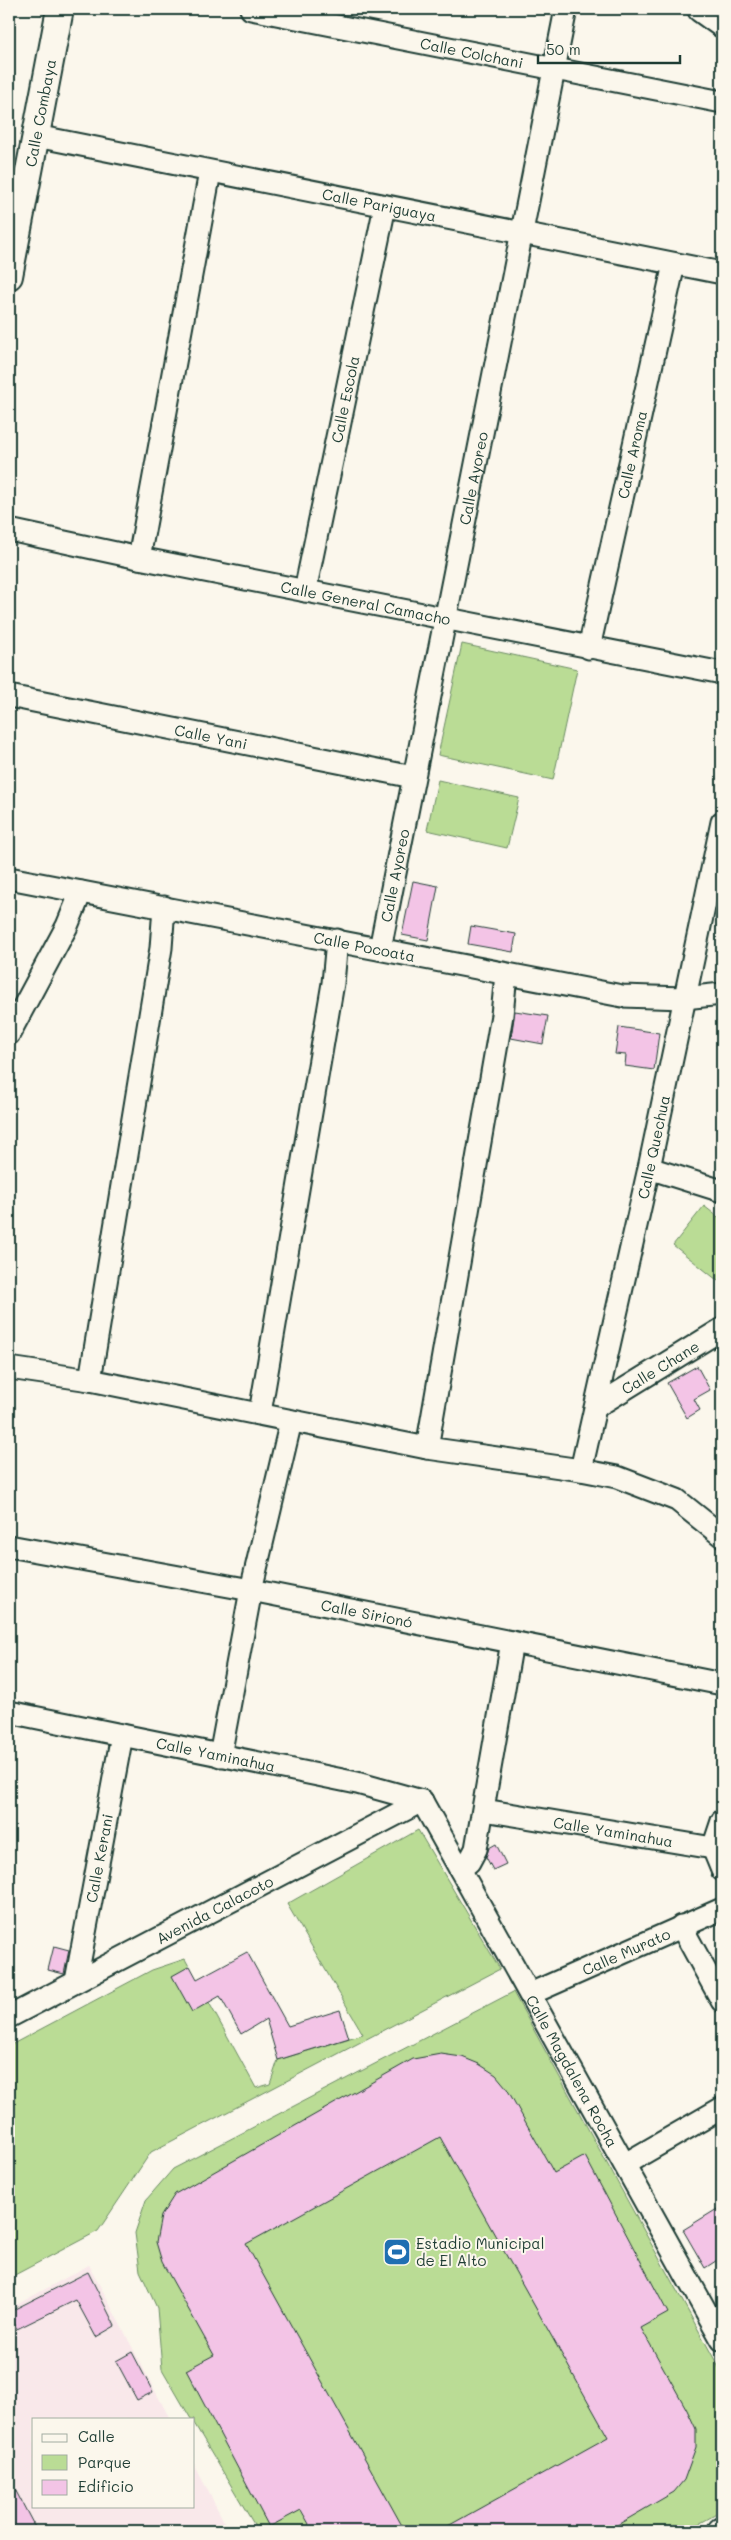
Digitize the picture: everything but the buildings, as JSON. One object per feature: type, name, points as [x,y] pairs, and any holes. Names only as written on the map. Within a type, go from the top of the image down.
[{"type":"street","name":"Calle Combaya","points":[[9,276],[60,9]]},
{"type":"street","name":"Calle Colchani","points":[[251,9],[722,102]]},
{"type":"street","name":"Calle Ayoreo","points":[[380,949],[444,618],[556,69],[566,9]]},
{"type":"street","points":[[701,9],[722,24]]},
{"type":"street","name":"Calle Pariguaya","points":[[36,136],[722,273]]},
{"type":"street","points":[[139,558],[210,172]]},
{"type":"street","name":"Calle Escola","points":[[304,591],[385,206]]},
{"type":"street","name":"Calle Aroma","points":[[589,648],[674,264]]},
{"type":"street","name":"Calle General Camacho","points":[[9,530],[139,558],[722,673]]},
{"type":"street","name":"Calle Yani","points":[[9,696],[413,777]]},
{"type":"street","name":"Calle Quechua","points":[[582,1470],[649,1168],[684,998],[720,844],[722,822]]},
{"type":"street","name":"Calle Pocoata","points":[[9,878],[622,996],[684,998],[722,994]]},
{"type":"street","points":[[9,1034],[68,926],[81,892]]},
{"type":"street","points":[[90,1380],[161,948],[164,907]]},
{"type":"street","points":[[260,1413],[333,983],[337,940]]},
{"type":"street","points":[[427,1448],[502,1015],[506,974]]},
{"type":"street","points":[[684,998],[722,1004]]},
{"type":"street","points":[[649,1168],[722,1191]]},
{"type":"street","name":"Calle Chane","points":[[597,1406],[722,1329]]},
{"type":"street","points":[[9,1368],[90,1380],[427,1448],[582,1470],[617,1477],[677,1500],[718,1527]]},
{"type":"street","points":[[220,1756],[251,1590],[291,1421]]},
{"type":"street","name":"Calle Sirionó","points":[[9,1546],[251,1590],[722,1684]]},
{"type":"street","points":[[460,1869],[469,1862],[476,1849],[512,1642]]},
{"type":"street","name":"Calle Yaminahua","points":[[9,1712],[357,1783],[422,1801]]},
{"type":"street","name":"Calle Kerani","points":[[76,1981],[122,1735]]},
{"type":"street","name":"Avenida Calacoto","points":[[9,2017],[422,1801]]},
{"type":"street","name":"Calle Magdalena Rocha","points":[[422,1801],[722,2340]]},
{"type":"street","name":"Calle Yaminahua","points":[[484,1810],[714,1848]]},
{"type":"street","points":[[722,1821],[714,1848],[722,1870]]},
{"type":"street","name":"Calle Murato","points":[[530,1994],[722,1909]]},
{"type":"street","points":[[681,1926],[722,2001]]},
{"type":"street","points":[[624,2164],[722,2108]]},
{"type":"shaded area","points":[[89,2265],[169,2418],[32,2418],[32,2508],[195,2508],[195,2466],[229,2531],[9,2531],[9,2309]]},
{"type":"green space","points":[[462,644],[577,669],[553,780],[438,755]]},
{"type":"green space","points":[[438,780],[519,798],[507,848],[427,830]]},
{"type":"green space","points":[[704,1206],[722,1220],[722,1284],[673,1245]]},
{"type":"green space","points":[[418,1830],[500,1969],[151,2152],[98,2231],[9,2278],[9,2046],[152,1970],[185,1959],[256,2088],[270,2084],[278,2060],[363,2034],[287,1904]]},
{"type":"green space","name":"Estadio Municipal de El Alto","points":[[513,1992],[722,2373],[722,2511],[686,2531],[258,2531],[195,2425],[195,2418],[190,2418],[162,2369],[157,2308],[140,2271],[135,2233],[146,2200],[173,2169]]},
{"type":"place","name":"Estadio Municipal de El Alto","points":[[397,2252]]}]
